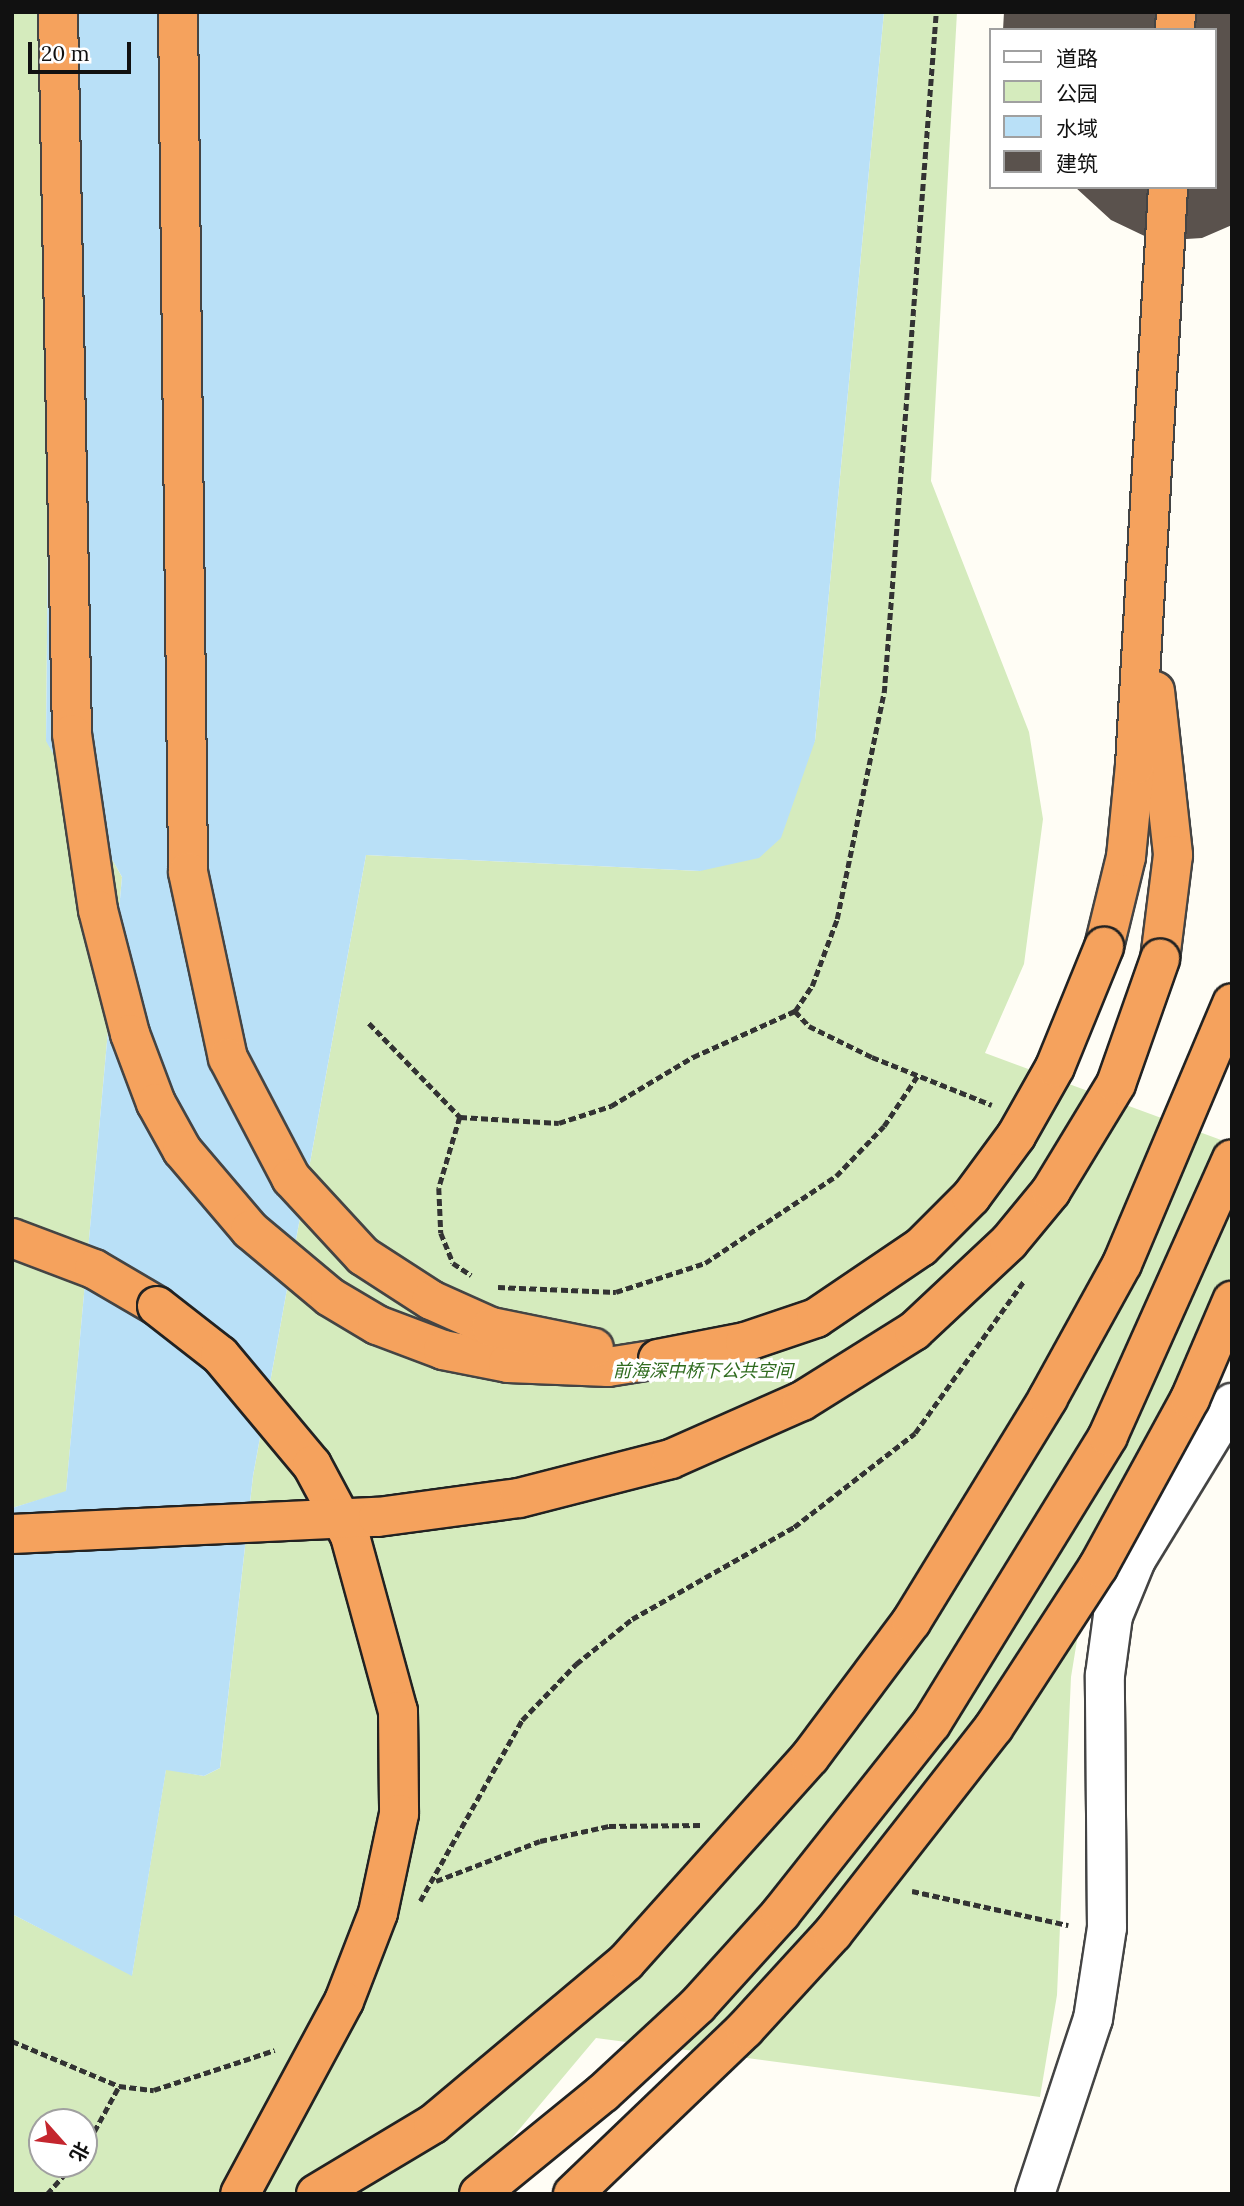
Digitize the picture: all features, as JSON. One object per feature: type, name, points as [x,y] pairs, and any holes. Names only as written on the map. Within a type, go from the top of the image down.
[{"type":"highway","points":[[58,12],[72,734],[98,910],[130,1034],[156,1103],[182,1150],[250,1230],[330,1297],[377,1325],[443,1350],[508,1363],[608,1367],[745,1342],[816,1318],[920,1247],[971,1197],[1016,1136],[1055,1067],[1104,947],[1126,857],[1145,634],[1168,189]]},
{"type":"highway","points":[[178,12],[188,872],[228,1058],[291,1178],[363,1256],[431,1300],[491,1326],[658,1359]]},
{"type":"highway","points":[[12,1534],[377,1517],[519,1498],[671,1459],[802,1401],[915,1331],[1042,1201],[1116,1084],[1160,959],[1173,855],[1167,761],[1145,634]]},
{"type":"highway","points":[[316,2194],[433,2124],[626,1962],[810,1757],[911,1622],[1048,1398],[1122,1264],[1232,1003]]},
{"type":"highway","points":[[479,2194],[603,2093],[698,2005],[782,1913],[931,1724],[1108,1436],[1232,1158]]},
{"type":"highway","points":[[12,1238],[94,1269],[158,1306],[220,1355],[312,1465],[350,1536],[380,1626],[398,1711],[399,1814],[378,1913],[344,2001],[240,2194]]},
{"type":"highway","points":[[573,2194],[736,2038],[824,1942],[994,1727],[1098,1567],[1190,1399],[1232,1301]]},
{"type":"street","points":[[1035,2194],[1093,2019],[1107,1928],[1105,1675],[1113,1616],[1136,1560],[1232,1403]]},
{"type":"path","points":[[369,1023],[460,1117],[559,1123],[611,1106],[692,1058],[795,1011],[812,986],[837,919],[884,693],[936,12]]},
{"type":"path","points":[[489,1287],[616,1292],[705,1263],[835,1176],[884,1126],[918,1075]]},
{"type":"path","points":[[460,1117],[439,1188],[441,1233],[453,1263],[480,1281]]},
{"type":"path","points":[[411,1911],[435,1881],[484,1779],[522,1720],[576,1664],[632,1619],[794,1527],[915,1433],[963,1374],[1030,1269]]},
{"type":"path","points":[[12,2041],[119,2085],[154,2090],[198,2080],[263,2058],[282,2044]]},
{"type":"path","points":[[98,2124],[119,2085]]},
{"type":"path","points":[[47,2194],[62,2178]]},
{"type":"green space","points":[[12,12],[53,12],[46,740],[122,877],[66,1492],[12,1508]]},
{"type":"green space","name":"前海深中桥下公共空间","points":[[884,12],[957,12],[931,481],[1029,732],[1043,819],[1024,964],[985,1053],[1232,1144],[1232,1314],[1094,1537],[1071,1677],[1057,1995],[1040,2097],[596,2038],[465,2194],[12,2194],[12,1914],[132,1975],[166,1769],[204,1776],[220,1768],[253,1476],[366,855],[700,871],[815,741]]},
{"type":"water","points":[[53,12],[884,12],[815,741],[781,838],[759,858],[700,871],[366,855],[253,1476],[220,1768],[204,1776],[166,1770],[132,1976],[12,1914],[12,1508],[66,1491],[122,877],[46,741]]},
{"type":"building","points":[[1004,12],[1232,12],[1232,225],[1202,238],[1155,241],[1111,220],[1077,189],[1216,189],[1216,28],[1003,28]]}]
